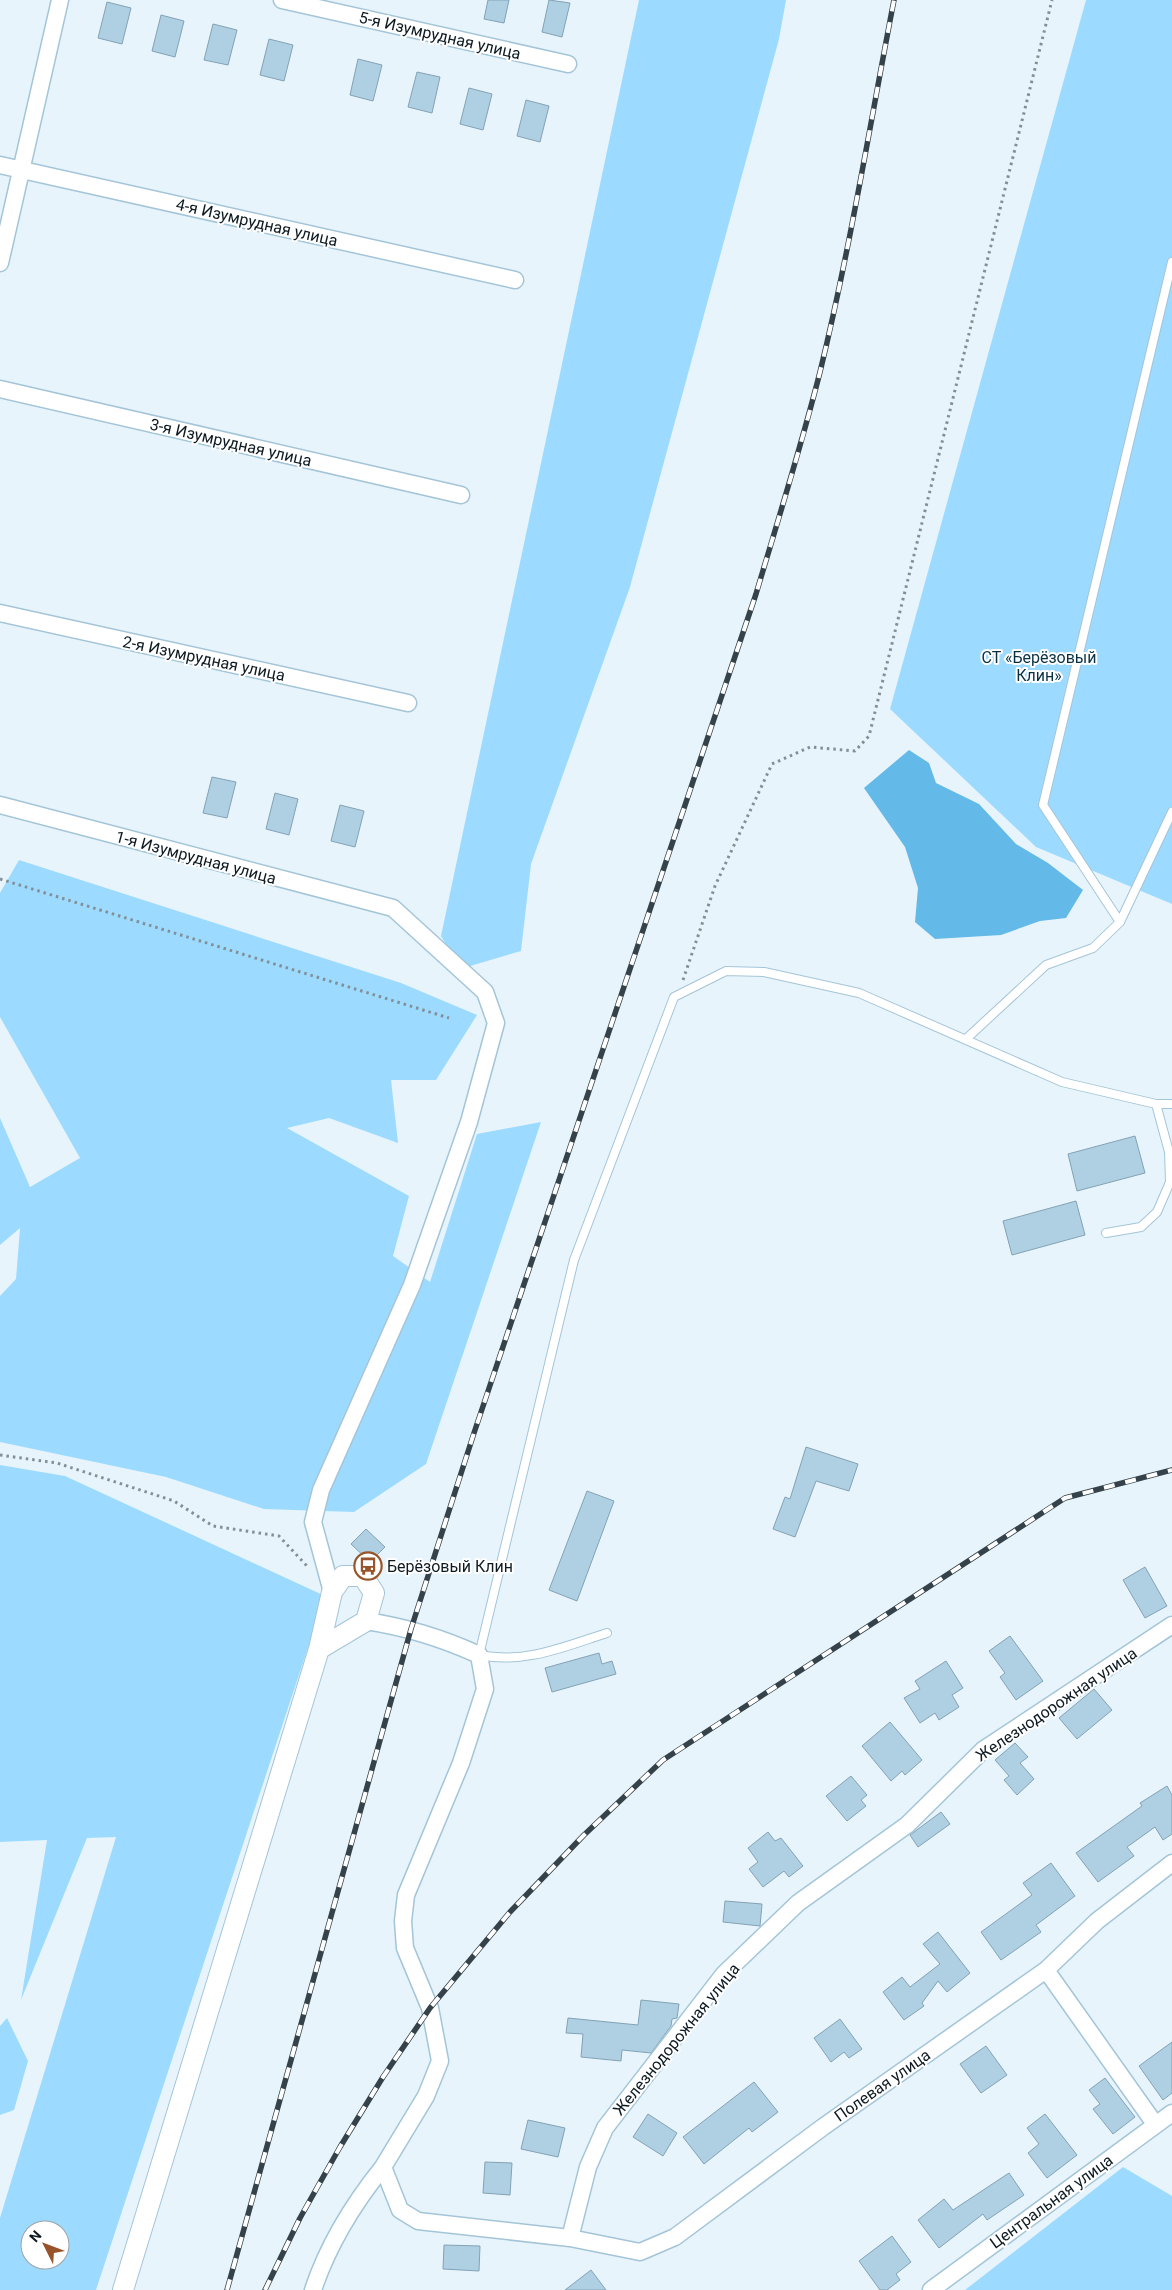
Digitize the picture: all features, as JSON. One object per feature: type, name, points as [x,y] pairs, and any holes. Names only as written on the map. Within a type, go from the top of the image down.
[{"type":"street","points":[[0,263],[60,0]]},
{"type":"street","name":"5-я Изумрудная улица","points":[[282,0],[568,64]]},
{"type":"street","name":"4-я Изумрудная улица","points":[[0,164],[515,280]]},
{"type":"street","name":"3-я Изумрудная улица","points":[[0,389],[461,495]]},
{"type":"street","name":"2-я Изумрудная улица","points":[[0,613],[408,703]]},
{"type":"street","name":"1-я Изумрудная улица","points":[[0,805],[393,908],[485,992],[496,1023],[468,1122],[412,1285],[321,1490],[314,1522],[332,1592]]},
{"type":"street","points":[[123,2290],[318,1649],[332,1592],[343,1576],[363,1576],[374,1593],[366,1620],[318,1649]]},
{"type":"street","points":[[313,2290],[318,2274],[356,2201],[383,2167],[426,2096],[440,2061],[430,2008],[405,1948],[403,1921],[406,1895],[461,1763],[484,1689],[478,1655],[452,1642],[411,1629],[366,1620]]},
{"type":"street","name":"Железнодорожная улица","points":[[570,2238],[588,2167],[605,2128],[724,1974],[798,1904],[908,1825],[983,1750],[1172,1625]]},
{"type":"street","name":"Полевая улица","points":[[383,2167],[400,2210],[418,2221],[570,2238],[640,2252],[675,2236],[823,2127],[1046,1970],[1097,1921],[1172,1864]]},
{"type":"street","points":[[1046,1970],[1155,2124]]},
{"type":"street","name":"Центральная улица","points":[[931,2290],[1172,2113]]},
{"type":"lane","points":[[1120,922],[1043,805],[1172,262]]},
{"type":"lane","points":[[966,1039],[1046,965],[1094,948],[1120,922],[1172,812]]},
{"type":"lane","points":[[607,1634],[532,1656],[500,1659],[478,1655],[574,1260],[674,997],[726,971],[764,972],[859,993],[966,1039],[1018,1065],[1062,1082],[1156,1104],[1172,1104]]},
{"type":"lane","points":[[1106,1233],[1140,1226],[1157,1212],[1170,1182],[1169,1152],[1156,1104]]},
{"type":"path","points":[[678,994],[715,886],[772,764],[810,747],[855,750],[869,736],[1052,0]]},
{"type":"path","points":[[0,879],[449,1018]]},
{"type":"path","points":[[0,1455],[57,1463],[174,1500],[213,1526],[279,1536],[312,1571]]},
{"type":"green space","points":[[639,0],[786,0],[779,39],[630,587],[531,864],[521,951],[460,969],[441,936]]},
{"type":"green space","name":"СТ «Берёзовый Клин»","points":[[1086,0],[1172,0],[1172,904],[1036,847],[890,709]]},
{"type":"green space","points":[[19,860],[401,983],[477,1015],[436,1080],[391,1080],[398,1143],[329,1118],[287,1128],[409,1196],[393,1256],[430,1282],[477,1134],[541,1122],[426,1464],[354,1512],[264,1509],[166,1477],[0,1442],[0,1296],[16,1279],[20,1228],[0,1245],[0,1118],[30,1187],[80,1158],[0,1017],[0,893]]},
{"type":"green space","points":[[0,1465],[65,1476],[325,1596],[96,2290],[0,2290],[0,2218],[116,1837],[87,1838],[21,2000],[47,1840],[0,1842]]},
{"type":"green space","points":[[7,2018],[28,2061],[14,2110],[0,2115],[0,2026]]},
{"type":"green space","points":[[1123,2167],[1172,2196],[1172,2290],[965,2290]]},
{"type":"shaded area","points":[[909,750],[929,763],[936,783],[979,804],[1016,844],[1048,863],[1083,890],[1066,918],[1040,921],[1001,935],[935,939],[915,922],[918,888],[905,847],[864,788]]},
{"type":"building","points":[[488,0],[509,0],[504,23],[484,19]]},
{"type":"building","points":[[549,0],[570,3],[562,37],[542,32]]},
{"type":"building","points":[[107,2],[131,8],[122,44],[98,38]]},
{"type":"building","points":[[161,15],[184,21],[175,57],[152,51]]},
{"type":"building","points":[[213,24],[237,30],[228,65],[204,60]]},
{"type":"building","points":[[269,39],[293,45],[284,81],[260,75]]},
{"type":"building","points":[[358,59],[382,65],[373,101],[350,95]]},
{"type":"building","points":[[417,72],[440,77],[432,113],[408,107]]},
{"type":"building","points":[[469,88],[492,94],[483,130],[460,124]]},
{"type":"building","points":[[526,100],[549,106],[540,142],[517,136]]},
{"type":"building","points":[[212,777],[236,782],[227,818],[203,813]]},
{"type":"building","points":[[275,793],[298,799],[289,835],[266,829]]},
{"type":"building","points":[[340,805],[364,811],[355,847],[331,841]]},
{"type":"building","points":[[1135,1136],[1145,1173],[1077,1191],[1068,1154]]},
{"type":"building","points":[[1076,1201],[1085,1235],[1012,1255],[1003,1221]]},
{"type":"building","points":[[806,1447],[858,1464],[849,1491],[816,1481],[795,1537],[773,1529],[785,1497],[790,1499]]},
{"type":"building","points":[[587,1491],[614,1501],[577,1601],[549,1590]]},
{"type":"building","points":[[366,1529],[385,1547],[370,1562],[351,1544]]},
{"type":"building","points":[[1145,1567],[1167,1606],[1145,1618],[1123,1580]]},
{"type":"building","points":[[1010,1636],[1043,1681],[1016,1700],[1000,1677],[1005,1673],[989,1651]]},
{"type":"building","points":[[599,1653],[602,1664],[612,1661],[616,1674],[552,1692],[545,1668]]},
{"type":"building","points":[[946,1661],[963,1688],[952,1695],[959,1707],[939,1720],[935,1713],[920,1723],[904,1698],[920,1689],[915,1681]]},
{"type":"building","points":[[1094,1689],[1112,1710],[1077,1739],[1059,1718]]},
{"type":"building","points":[[890,1722],[922,1760],[905,1775],[902,1771],[891,1781],[862,1746]]},
{"type":"building","points":[[1015,1743],[1028,1757],[1020,1763],[1034,1779],[1017,1795],[1004,1780],[1009,1776],[995,1760]]},
{"type":"building","points":[[851,1776],[867,1795],[861,1800],[866,1806],[847,1821],[826,1796]]},
{"type":"building","points":[[1167,1786],[1172,1795],[1172,1834],[1163,1840],[1155,1827],[1127,1847],[1134,1856],[1098,1882],[1076,1853],[1142,1806],[1140,1803]]},
{"type":"building","points":[[941,1812],[950,1824],[918,1847],[910,1835]]},
{"type":"building","points":[[768,1832],[775,1841],[781,1838],[803,1866],[789,1877],[784,1871],[763,1887],[749,1869],[758,1862],[748,1848]]},
{"type":"building","points":[[1051,1863],[1075,1896],[1036,1925],[1041,1932],[1001,1960],[981,1932],[1032,1895],[1023,1883]]},
{"type":"building","points":[[725,1901],[762,1904],[760,1926],[723,1922]]},
{"type":"building","points":[[938,1932],[970,1973],[947,1992],[938,1981],[922,2003],[924,2006],[904,2020],[883,1992],[902,1977],[910,1987],[940,1964],[923,1944]]},
{"type":"building","points":[[641,2000],[679,2004],[677,2018],[672,2019],[671,2026],[651,2053],[622,2050],[621,2061],[581,2057],[583,2034],[566,2033],[568,2018],[638,2025]]},
{"type":"building","points":[[840,2019],[862,2049],[849,2058],[844,2052],[831,2062],[814,2038]]},
{"type":"building","points":[[1172,2042],[1172,2093],[1163,2100],[1139,2066]]},
{"type":"building","points":[[986,2046],[1007,2075],[981,2093],[960,2064]]},
{"type":"building","points":[[1105,2078],[1135,2117],[1113,2134],[1093,2109],[1100,2104],[1089,2090]]},
{"type":"building","points":[[754,2082],[778,2112],[752,2132],[749,2128],[704,2164],[683,2137]]},
{"type":"building","points":[[648,2114],[677,2133],[663,2156],[633,2137]]},
{"type":"building","points":[[1045,2114],[1077,2155],[1047,2178],[1028,2153],[1039,2144],[1027,2128]]},
{"type":"building","points":[[528,2120],[565,2128],[558,2157],[521,2149]]},
{"type":"building","points":[[485,2162],[512,2163],[510,2195],[483,2193]]},
{"type":"building","points":[[1009,2173],[1024,2195],[987,2220],[983,2214],[939,2248],[918,2220],[944,2199],[953,2210]]},
{"type":"building","points":[[892,2236],[911,2262],[896,2274],[900,2280],[887,2290],[880,2290],[859,2261]]},
{"type":"building","points":[[444,2245],[480,2246],[479,2271],[443,2269]]},
{"type":"building","points":[[591,2270],[606,2290],[565,2290]]},
{"type":"railway","points":[[227,2290],[411,1629],[474,1433],[756,594],[797,456],[820,372],[841,279],[894,0]]},
{"type":"railway","points":[[265,2290],[300,2218],[340,2147],[383,2077],[430,2008],[510,1912],[584,1835],[663,1760],[1065,1498],[1172,1470]]},
{"type":"place","name":"Берёзовый Клин","points":[[368,1566]]}]
